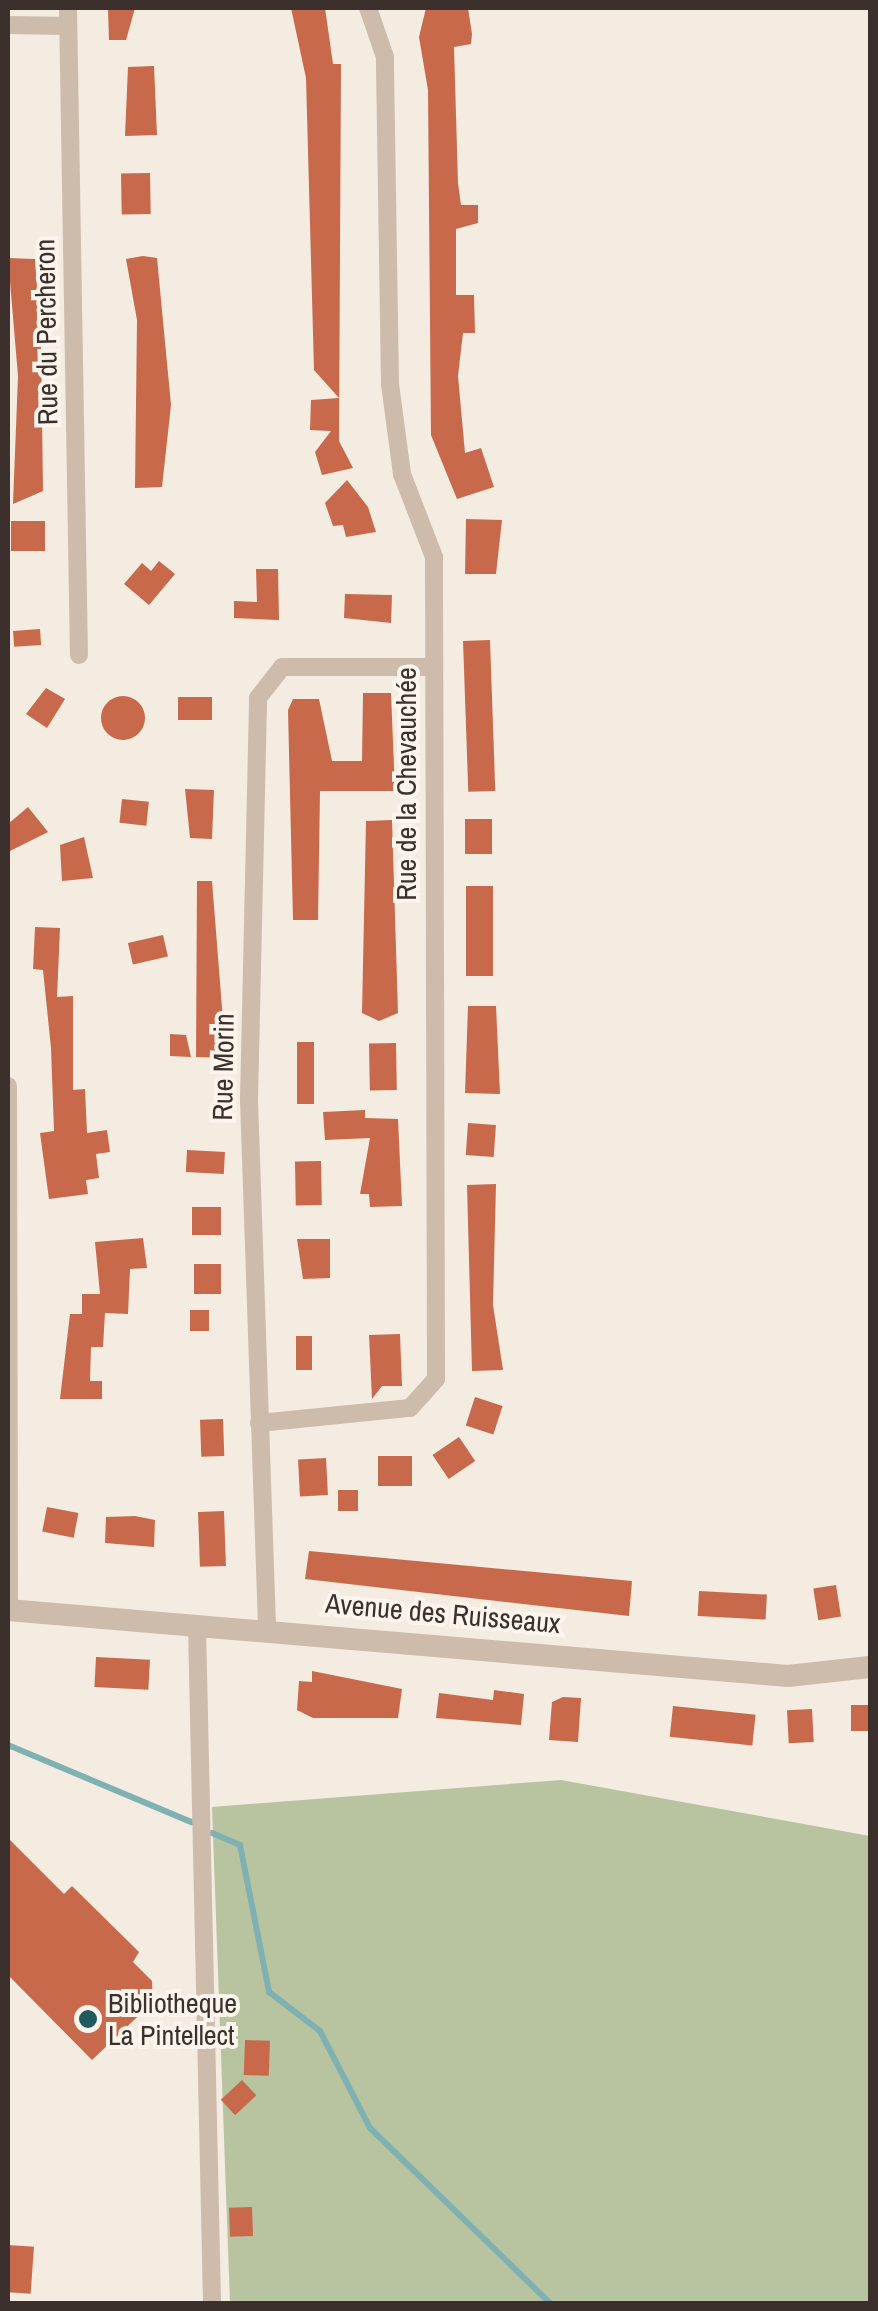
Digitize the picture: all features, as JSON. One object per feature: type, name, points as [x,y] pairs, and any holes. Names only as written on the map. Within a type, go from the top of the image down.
[{"type":"street","name":"Rue de la Chevauchée","points":[[259,1423],[410,1408],[436,1379],[434,557],[402,474],[390,384],[385,56],[368,8]]},
{"type":"street","points":[[8,25],[68,16]]},
{"type":"street","name":"Rue du Percheron","points":[[68,16],[79,655]]},
{"type":"street","name":"Rue Morin","points":[[268,1626],[249,1100],[258,698],[282,667],[433,666]]},
{"type":"street","points":[[8,1086],[8,1610]]},
{"type":"street","name":"Avenue des Ruisseaux","points":[[8,1610],[197,1626],[268,1626],[788,1676],[870,1667]]},
{"type":"street","points":[[197,1626],[212,2304]]},
{"type":"green space","points":[[561,1780],[870,1836],[870,2303],[230,2303],[212,1807]]},
{"type":"building","points":[[135,8],[126,40],[109,40],[108,9]]},
{"type":"building","points":[[291,8],[325,8],[333,64],[341,64],[339,441],[353,468],[322,475],[315,452],[331,431],[310,430],[311,400],[339,398],[314,370],[306,78]]},
{"type":"building","points":[[426,8],[468,8],[472,34],[471,44],[454,47],[461,205],[478,205],[478,223],[456,229],[456,295],[474,295],[475,333],[463,333],[458,376],[465,453],[481,448],[494,487],[457,499],[431,435],[428,90],[419,37]]},
{"type":"building","points":[[154,66],[157,135],[125,136],[128,67]]},
{"type":"building","points":[[150,173],[151,214],[122,214],[121,174]]},
{"type":"building","points":[[8,258],[35,259],[41,341],[43,491],[13,504],[18,376]]},
{"type":"building","points":[[157,258],[171,405],[162,487],[135,488],[137,320],[126,259]]},
{"type":"building","points":[[347,480],[368,507],[376,532],[346,537],[343,525],[333,526],[325,503]]},
{"type":"building","points":[[466,519],[502,520],[496,574],[465,574]]},
{"type":"building","points":[[11,521],[45,521],[45,551],[11,551]]},
{"type":"building","points":[[159,561],[175,574],[149,605],[124,584],[142,563],[151,571]]},
{"type":"building","points":[[256,569],[278,569],[279,620],[234,618],[234,601],[257,602]]},
{"type":"building","points":[[345,594],[392,595],[391,623],[344,618]]},
{"type":"building","points":[[40,629],[41,645],[14,647],[13,631]]},
{"type":"building","points":[[490,640],[495,791],[468,792],[463,641]]},
{"type":"building","points":[[46,688],[65,699],[47,728],[26,714]]},
{"type":"building","points":[[363,693],[391,693],[395,791],[320,791],[318,920],[293,920],[288,710],[293,699],[319,699],[332,761],[362,761]]},
{"type":"building","points":[[123,696],[138,703],[145,718],[138,733],[123,740],[108,733],[101,718],[108,703]]},
{"type":"building","points":[[178,697],[212,697],[212,720],[178,720]]},
{"type":"building","points":[[185,789],[214,790],[212,839],[190,838]]},
{"type":"building","points":[[122,799],[149,802],[146,826],[119,823]]},
{"type":"building","points":[[28,807],[48,832],[8,852],[8,824]]},
{"type":"building","points":[[465,819],[492,819],[492,854],[465,854]]},
{"type":"building","points":[[392,820],[398,1013],[379,1021],[362,1013],[366,821]]},
{"type":"building","points":[[84,837],[93,878],[62,881],[60,845]]},
{"type":"building","points":[[197,881],[212,881],[226,1058],[196,1057]]},
{"type":"building","points":[[466,886],[493,886],[493,976],[466,976]]},
{"type":"building","points":[[35,927],[60,928],[57,997],[73,996],[73,1090],[85,1089],[87,1133],[107,1130],[110,1152],[96,1154],[99,1178],[86,1180],[88,1194],[49,1199],[40,1133],[54,1131],[51,1048],[43,970],[33,969]]},
{"type":"building","points":[[163,935],[168,956],[133,965],[128,943]]},
{"type":"building","points":[[468,1006],[496,1006],[500,1094],[465,1093]]},
{"type":"building","points":[[170,1034],[186,1035],[191,1057],[170,1056]]},
{"type":"building","points":[[297,1042],[314,1042],[314,1104],[297,1104]]},
{"type":"building","points":[[369,1043],[396,1043],[397,1090],[370,1090]]},
{"type":"building","points":[[365,1110],[365,1118],[398,1119],[402,1206],[370,1207],[369,1194],[360,1194],[370,1138],[325,1140],[323,1112]]},
{"type":"building","points":[[468,1123],[496,1125],[494,1157],[466,1155]]},
{"type":"building","points":[[187,1150],[225,1152],[224,1174],[186,1172]]},
{"type":"building","points":[[295,1161],[321,1161],[322,1205],[296,1205]]},
{"type":"building","points":[[496,1184],[493,1305],[503,1370],[472,1371],[467,1185]]},
{"type":"building","points":[[192,1207],[221,1207],[221,1235],[192,1235]]},
{"type":"building","points":[[143,1238],[147,1268],[130,1269],[128,1314],[105,1313],[103,1347],[91,1347],[90,1381],[102,1381],[102,1399],[60,1399],[70,1314],[82,1314],[82,1294],[100,1294],[95,1242]]},
{"type":"building","points":[[297,1239],[330,1239],[330,1278],[303,1279]]},
{"type":"building","points":[[194,1264],[221,1264],[221,1294],[194,1294]]},
{"type":"building","points":[[190,1310],[209,1310],[209,1331],[190,1331]]},
{"type":"building","points":[[400,1334],[402,1386],[382,1386],[372,1399],[369,1335]]},
{"type":"building","points":[[296,1336],[312,1336],[312,1370],[296,1370]]},
{"type":"building","points":[[475,1397],[503,1406],[493,1434],[466,1426]]},
{"type":"building","points":[[223,1419],[224,1456],[201,1457],[200,1420]]},
{"type":"building","points":[[459,1437],[475,1461],[449,1479],[432,1455]]},
{"type":"building","points":[[378,1456],[412,1456],[412,1486],[378,1486]]},
{"type":"building","points":[[326,1458],[328,1495],[300,1496],[298,1459]]},
{"type":"building","points":[[338,1490],[358,1490],[358,1511],[338,1511]]},
{"type":"building","points":[[47,1507],[78,1513],[74,1538],[42,1532]]},
{"type":"building","points":[[224,1511],[226,1566],[200,1567],[198,1512]]},
{"type":"building","points":[[106,1517],[155,1520],[154,1547],[105,1543]]},
{"type":"building","points":[[309,1551],[632,1581],[629,1616],[305,1579]]},
{"type":"building","points":[[836,1585],[841,1617],[818,1620],[813,1589]]},
{"type":"building","points":[[699,1591],[767,1595],[766,1620],[698,1616]]},
{"type":"building","points":[[96,1657],[150,1660],[148,1690],[94,1687]]},
{"type":"building","points":[[312,1671],[402,1689],[398,1718],[313,1718],[297,1710],[299,1681],[312,1682]]},
{"type":"building","points":[[494,1690],[524,1694],[521,1725],[436,1718],[439,1693],[493,1700]]},
{"type":"building","points":[[563,1697],[581,1698],[578,1742],[549,1740],[552,1702]]},
{"type":"building","points":[[851,1705],[870,1705],[870,1731],[851,1731]]},
{"type":"building","points":[[673,1706],[756,1715],[752,1746],[670,1737]]},
{"type":"building","points":[[812,1709],[814,1742],[789,1743],[787,1710]]},
{"type":"building","points":[[8,1838],[64,1894],[72,1886],[139,1952],[133,1962],[152,1981],[153,2002],[92,2060],[8,1975]]},
{"type":"building","points":[[245,2040],[270,2041],[269,2076],[244,2075]]},
{"type":"building","points":[[242,2080],[256,2095],[235,2115],[221,2100]]},
{"type":"building","points":[[252,2207],[253,2236],[230,2237],[229,2208]]},
{"type":"building","points":[[8,2245],[34,2247],[31,2294],[8,2292]]},
{"type":"waterway","points":[[8,1745],[191,1822]]},
{"type":"waterway","points":[[212,1833],[240,1845],[269,1992],[320,2031],[370,2128],[551,2304]]},
{"type":"place","name":"Bibliotheque La Pintellect","points":[[88,2019]]}]
